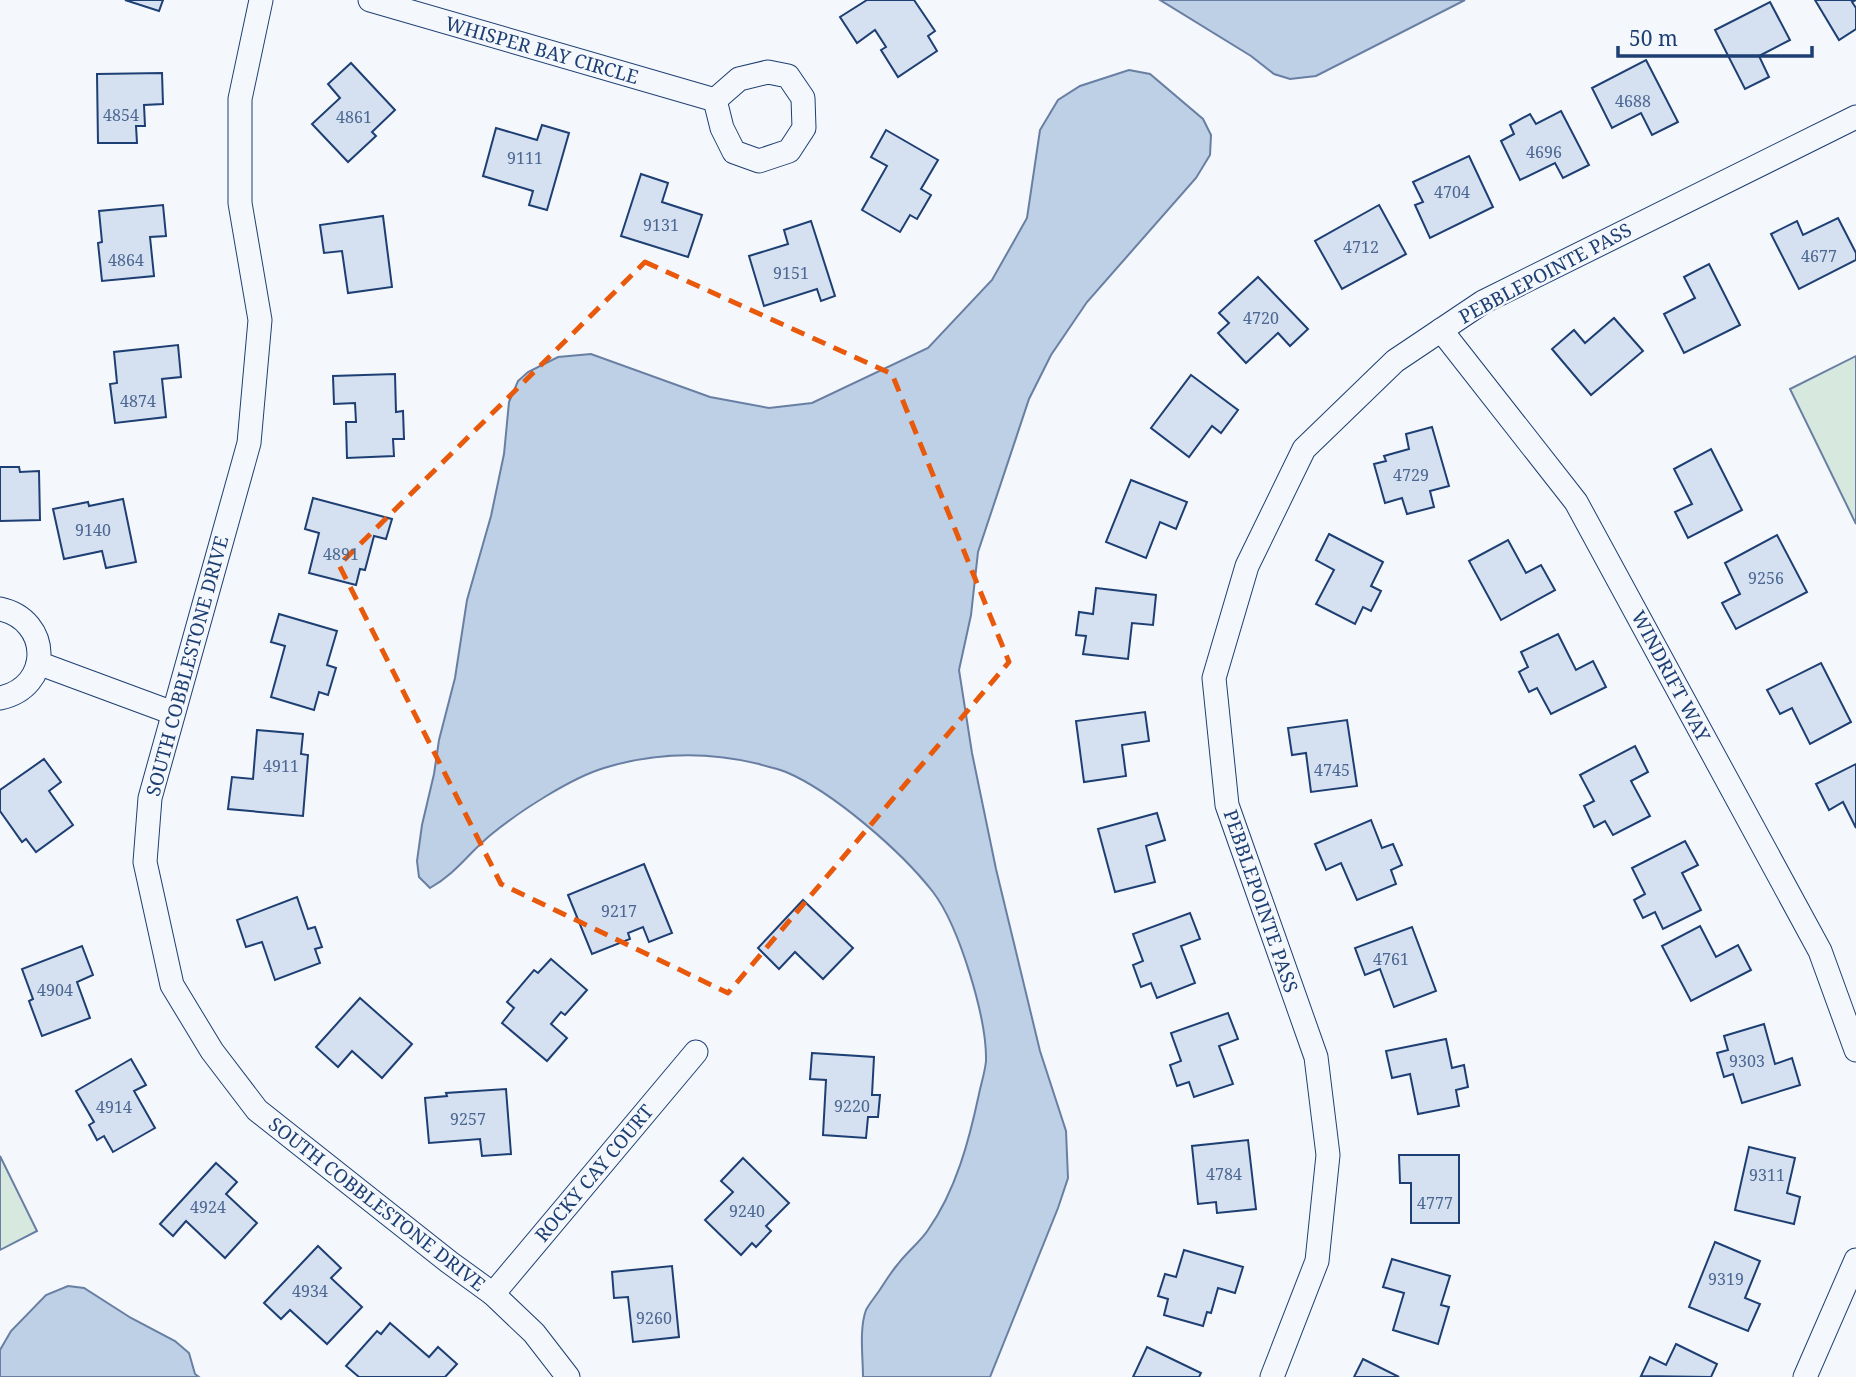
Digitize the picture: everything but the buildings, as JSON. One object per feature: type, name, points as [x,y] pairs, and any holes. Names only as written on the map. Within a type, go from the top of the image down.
[{"type":"street","name":"SOUTH COBBLESTONE DRIVE","points":[[261,0],[240,99],[240,203],[260,320],[249,443],[150,798],[145,862],[172,985],[212,1051],[257,1110],[493,1294],[534,1333],[568,1377]]},
{"type":"street","name":"WHISPER BAY CIRCLE","points":[[370,0],[715,100]]},
{"type":"street","name":"PEBBLEPOINTE PASS","points":[[1272,1377],[1317,1261],[1328,1155],[1316,1057],[1227,805],[1214,678],[1247,566],[1304,449],[1395,361],[1483,302],[1856,117]]},
{"type":"street","name":"WINDRIFT WAY","points":[[1441,330],[1576,502],[1820,951],[1856,1049]]},
{"type":"street","points":[[0,608],[16,613],[27,622],[35,634],[39,648],[33,677],[23,688],[10,696],[0,698]]},
{"type":"street","points":[[38,663],[173,713]]},
{"type":"street","name":"ROCKY CAY COURT","points":[[493,1294],[696,1052]]},
{"type":"street","points":[[1805,1377],[1856,1260]]},
{"type":"highlighted area","points":[[645,262],[892,374],[1009,662],[728,993],[501,884],[339,565]]},
{"type":"shaded area","points":[[1856,356],[1856,524],[1790,389]]},
{"type":"shaded area","points":[[0,1156],[37,1231],[0,1250]]},
{"type":"water","points":[[1160,0],[1465,0],[1316,76],[1290,79],[1274,74],[1251,56]]},
{"type":"water","points":[[1129,70],[1150,74],[1203,119],[1211,135],[1210,155],[1196,178],[1087,302],[1051,355],[1029,399],[978,552],[971,615],[959,670],[972,753],[996,869],[1040,1051],[1066,1131],[1068,1178],[990,1377],[863,1377],[862,1334],[866,1310],[895,1267],[928,1230],[954,1182],[966,1147],[986,1061],[977,998],[970,973],[943,907],[919,876],[885,841],[824,793],[779,769],[700,755],[643,759],[604,768],[577,779],[504,824],[430,888],[419,877],[417,861],[439,740],[455,678],[467,600],[491,516],[504,454],[509,402],[518,381],[528,372],[558,357],[591,354],[710,397],[769,408],[812,403],[928,348],[992,280],[1027,218],[1040,130],[1058,100],[1080,86]]},
{"type":"water","points":[[68,1286],[84,1288],[131,1318],[175,1341],[189,1353],[195,1374],[199,1377],[0,1377],[0,1350],[11,1331],[46,1295]]}]
